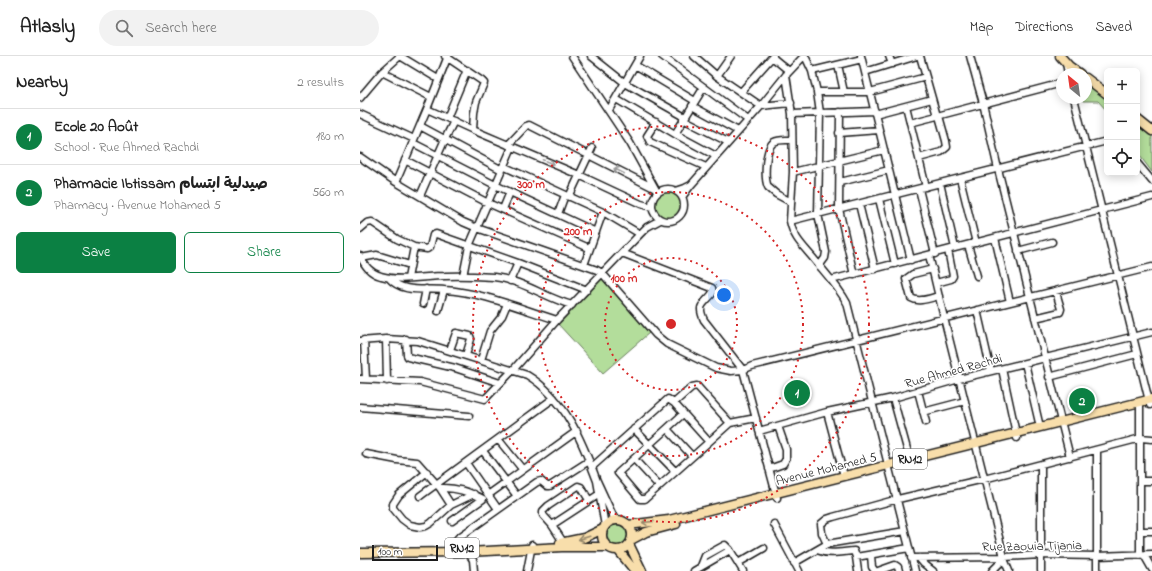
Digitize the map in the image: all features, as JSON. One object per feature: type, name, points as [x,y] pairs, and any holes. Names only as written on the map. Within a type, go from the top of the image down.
[{"type":"main road","points":[[1060,56],[1072,68]]},
{"type":"main road","points":[[1092,83],[1104,92]]},
{"type":"main road","points":[[1140,121],[1152,131]]},
{"type":"main road","name":"Avenue Mohamed 5","points":[[776,496],[844,476],[889,468],[910,460],[1016,436],[1151,402]]},
{"type":"main road","name":"Avenue Mohamed 5","points":[[1016,436],[1040,428],[1062,424]]},
{"type":"main road","name":"Avenue Mohamed 5","points":[[670,523],[976,445]]},
{"type":"main road","name":"RN12","points":[[565,545],[584,538],[604,528],[609,522],[615,520],[624,522],[628,525],[670,523]]},
{"type":"main road","name":"RN12","points":[[360,549],[452,550],[468,552],[565,545],[608,547],[613,550],[618,550],[626,547],[630,542],[646,532],[670,523]]},
{"type":"main road","points":[[628,525],[632,532],[630,542],[642,571]]},
{"type":"main road","points":[[604,528],[602,537],[605,545],[608,547]]},
{"type":"main road","name":"RN12","points":[[360,553],[531,547]]},
{"type":"main road","points":[[618,550],[635,571]]},
{"type":"street","points":[[360,98],[382,72],[400,56],[438,79]]},
{"type":"street","points":[[572,56],[630,143],[656,190],[647,227]]},
{"type":"street","points":[[591,56],[625,83],[728,142]]},
{"type":"street","points":[[608,110],[616,99],[640,56]]},
{"type":"street","points":[[662,56],[748,120]]},
{"type":"street","points":[[694,56],[718,76],[760,106],[791,103]]},
{"type":"street","points":[[718,76],[730,56]]},
{"type":"street","points":[[741,92],[773,56],[787,73],[792,114],[793,172],[790,221],[794,234],[799,242],[839,289],[848,303],[871,401],[898,499],[915,571]]},
{"type":"street","points":[[682,197],[787,73],[804,56],[812,72],[820,113],[818,214],[826,252],[825,258],[819,266]]},
{"type":"street","points":[[890,56],[892,64]]},
{"type":"street","points":[[865,72],[918,56],[926,77],[947,147],[941,152],[919,158]]},
{"type":"street","points":[[970,56],[983,103],[1018,251],[1070,457]]},
{"type":"street","points":[[396,182],[427,109],[446,57],[484,83],[476,102],[473,130]]},
{"type":"street","points":[[812,72],[861,57],[911,260]]},
{"type":"street","points":[[1066,63],[1067,68]]},
{"type":"street","points":[[635,65],[693,104],[738,131]]},
{"type":"street","points":[[838,65],[844,92]]},
{"type":"street","points":[[447,118],[467,70]]},
{"type":"street","points":[[382,72],[431,97]]},
{"type":"street","points":[[817,92],[870,92],[926,77]]},
{"type":"street","points":[[910,123],[1056,85]]},
{"type":"street","points":[[675,134],[704,87]]},
{"type":"street","points":[[616,99],[716,156]]},
{"type":"street","points":[[792,114],[875,112],[932,99]]},
{"type":"street","points":[[1075,104],[1101,211],[1134,336],[1137,354],[1151,402]]},
{"type":"street","points":[[906,106],[926,187]]},
{"type":"street","points":[[427,109],[579,175],[641,204],[652,210],[660,220]]},
{"type":"street","points":[[840,112],[839,209],[854,274]]},
{"type":"street","points":[[360,114],[414,141],[437,156],[596,232]]},
{"type":"street","points":[[420,196],[454,121]]},
{"type":"street","points":[[656,122],[647,136],[650,142],[706,167]]},
{"type":"street","points":[[463,276],[469,246],[503,168],[510,146],[526,126],[529,125],[656,190],[666,189],[676,191],[691,185]]},
{"type":"street","points":[[420,126],[503,168],[603,212],[640,234]]},
{"type":"street","points":[[839,133],[879,130]]},
{"type":"street","points":[[791,202],[776,194],[768,187],[766,177],[768,151],[771,145],[779,140],[792,140]]},
{"type":"street","points":[[790,221],[1104,142]]},
{"type":"street","points":[[558,214],[592,148]]},
{"type":"street","points":[[793,172],[884,150]]},
{"type":"street","points":[[360,157],[396,182],[463,222],[584,265],[602,273],[656,334],[667,344],[716,368],[731,371],[743,370],[752,366],[944,318],[1056,292],[1152,267]]},
{"type":"street","points":[[405,160],[488,203],[589,248]]},
{"type":"street","points":[[1140,167],[1152,181]]},
{"type":"street","points":[[840,182],[889,170]]},
{"type":"street","points":[[960,178],[976,243]]},
{"type":"street","points":[[940,183],[955,248]]},
{"type":"street","points":[[919,189],[932,254],[933,269],[944,318],[1004,558],[1009,571]]},
{"type":"street","points":[[604,528],[597,481],[577,432],[564,410],[541,384],[527,375],[513,370],[418,341],[406,339],[362,340],[363,379],[420,382],[484,399],[513,370],[557,320],[647,227],[660,220],[671,221],[680,216],[684,206],[682,197],[676,191]]},
{"type":"street","points":[[503,209],[510,192]]},
{"type":"street","points":[[831,280],[1152,197]]},
{"type":"street","points":[[879,199],[895,264]]},
{"type":"street","points":[[860,204],[875,269]]},
{"type":"street","points":[[584,265],[603,212]]},
{"type":"street","points":[[360,229],[367,223],[372,222],[397,239],[414,247],[427,249],[430,247],[433,235],[436,234],[518,263],[587,290]]},
{"type":"street","points":[[995,238],[1010,302]]},
{"type":"street","points":[[1018,251],[1052,242]]},
{"type":"street","points":[[968,245],[977,276]]},
{"type":"street","points":[[408,278],[414,247]]},
{"type":"street","points":[[936,283],[951,279],[953,276],[948,250]]},
{"type":"street","points":[[622,253],[712,288],[712,294],[700,308],[701,313],[704,320],[743,370],[776,496]]},
{"type":"street","points":[[410,265],[377,255],[361,257],[363,263],[371,272],[379,276],[389,278],[463,276],[510,280],[560,302],[572,305]]},
{"type":"street","points":[[510,280],[518,263]]},
{"type":"street","points":[[933,269],[910,275],[906,280],[911,298],[919,301],[939,296]]},
{"type":"street","points":[[389,278],[394,283],[404,288],[462,292],[507,304],[557,320]]},
{"type":"street","points":[[423,304],[426,289]]},
{"type":"street","points":[[438,311],[444,290]]},
{"type":"street","points":[[1035,318],[1060,312],[1061,309],[1056,292]]},
{"type":"street","points":[[481,360],[490,331],[502,316],[507,304]]},
{"type":"street","points":[[977,310],[991,371]]},
{"type":"street","name":"Rue Ahmed Rachdi","points":[[759,431],[827,412],[871,401],[893,398],[991,371],[1152,332]]},
{"type":"street","points":[[450,350],[456,333],[470,336],[471,339],[466,355]]},
{"type":"street","points":[[386,339],[387,381]]},
{"type":"street","points":[[406,339],[406,355],[408,357],[455,368],[500,383]]},
{"type":"street","points":[[1049,376],[1137,354]]},
{"type":"street","points":[[1025,363],[1040,428]]},
{"type":"street","points":[[1002,369],[1016,436]]},
{"type":"street","points":[[674,403],[692,387],[697,386],[730,423]]},
{"type":"street","points":[[918,391],[926,422]]},
{"type":"street","points":[[420,496],[439,486],[466,463],[554,398]]},
{"type":"street","points":[[452,550],[458,538],[539,482],[541,481],[547,486],[550,486],[590,464],[634,429],[668,398],[709,442]]},
{"type":"street","points":[[893,398],[910,460]]},
{"type":"street","points":[[923,412],[965,400]]},
{"type":"street","points":[[1140,405],[1142,555],[1152,568]]},
{"type":"street","points":[[360,407],[469,416]]},
{"type":"street","points":[[827,412],[844,476]]},
{"type":"street","points":[[683,414],[618,473],[640,499],[645,499],[730,423],[756,418]]},
{"type":"street","points":[[769,468],[783,464],[786,460],[786,449],[778,426]]},
{"type":"street","points":[[634,429],[675,471]]},
{"type":"street","points":[[667,430],[692,456]]},
{"type":"street","points":[[488,495],[577,432]]},
{"type":"street","points":[[827,544],[820,526],[827,518],[898,499],[1041,465],[1141,438],[1152,439]]},
{"type":"street","points":[[498,439],[523,470]]},
{"type":"street","points":[[1097,450],[1097,571]]},
{"type":"street","points":[[483,451],[517,496]]},
{"type":"street","points":[[366,454],[417,462],[439,486],[451,505]]},
{"type":"street","points":[[634,459],[659,486]]},
{"type":"street","points":[[466,463],[498,509]]},
{"type":"street","points":[[1041,465],[1041,571]]},
{"type":"street","points":[[426,472],[396,499],[393,506],[395,511],[405,522],[410,525],[420,527],[426,526],[451,505],[474,494]]},
{"type":"street","points":[[1140,481],[1152,481]]},
{"type":"street","points":[[439,486],[474,494],[483,499],[452,521]]},
{"type":"street","points":[[565,545],[552,525],[543,515],[543,511],[580,486],[590,500]]},
{"type":"street","points":[[552,525],[600,493]]},
{"type":"street","points":[[600,493],[615,520]]},
{"type":"street","points":[[774,524],[799,571]]},
{"type":"street","points":[[1141,531],[1152,531]]},
{"type":"street","points":[[794,563],[827,544],[905,532]]},
{"type":"street","points":[[852,540],[858,571]]},
{"type":"street","points":[[526,571],[531,547]]},
{"type":"street","points":[[738,563],[764,548]]},
{"type":"street","points":[[856,557],[909,548]]},
{"type":"street","points":[[694,571],[730,550],[743,571]]},
{"type":"street","points":[[817,550],[833,553],[854,550]]},
{"type":"street","points":[[468,552],[472,560],[474,571]]},
{"type":"street","name":"Rue Zaouia Tijania","points":[[911,558],[1004,558],[1041,555],[1097,556],[1152,554]]},
{"type":"street","points":[[871,555],[872,567],[876,571],[895,565],[898,567],[899,571]]},
{"type":"street","points":[[919,558],[933,571]]},
{"type":"street","points":[[992,571],[1004,558]]},
{"type":"green space","points":[[1092,85],[1104,93],[1104,108],[1098,101],[1092,101]]},
{"type":"green space","points":[[1140,123],[1152,133],[1152,172],[1140,156]]},
{"type":"green space","points":[[668,192],[677,196],[681,205],[677,214],[668,218],[659,214],[655,205],[659,196]]},
{"type":"green space","points":[[602,279],[649,333],[603,373],[558,324]]},
{"type":"green space","points":[[616,523],[625,526],[628,535],[625,544],[616,547],[607,544],[604,535],[607,526]]},
{"type":"place","name":"Ecole 20 Août","points":[[797,393]]},
{"type":"place","name":"Pharmacie Ibtissam صيدلية ابتسام","points":[[1082,401]]}]
